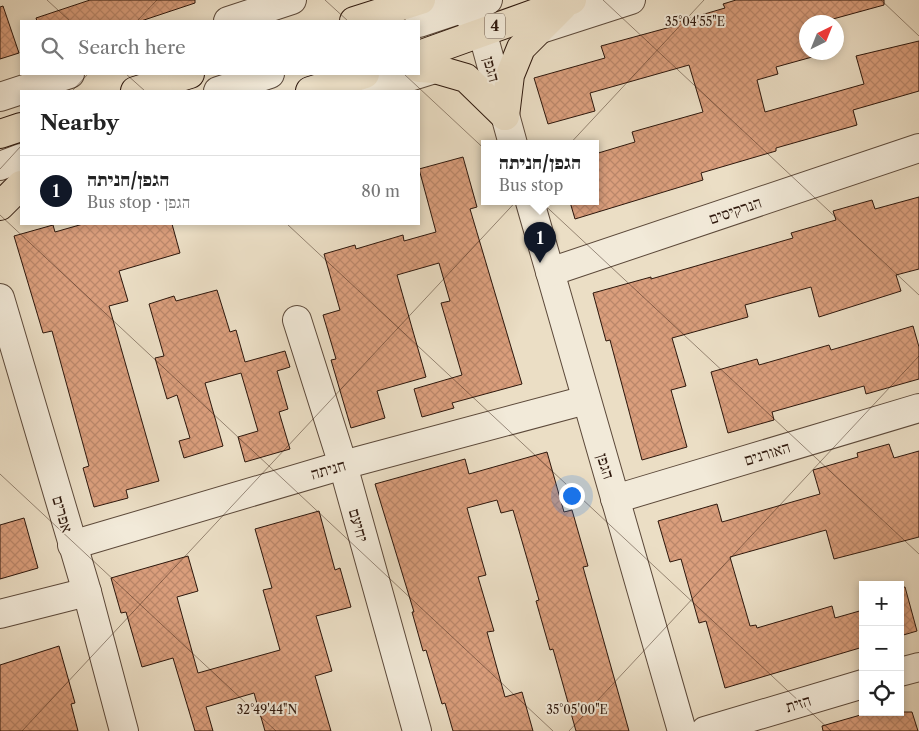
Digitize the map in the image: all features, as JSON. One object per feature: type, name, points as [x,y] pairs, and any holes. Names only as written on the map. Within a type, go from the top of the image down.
[{"type":"highway","points":[[357,20],[421,0]]},
{"type":"highway","points":[[505,116],[510,75],[521,48],[570,1]]},
{"type":"highway","name":"4","points":[[424,64],[482,30],[570,1]]},
{"type":"highway","points":[[424,64],[466,78],[505,116]]},
{"type":"highway","points":[[138,90],[187,75]]},
{"type":"highway","points":[[313,90],[362,75]]},
{"type":"highway","points":[[0,189],[20,183]]},
{"type":"highway","points":[[0,206],[20,184]]},
{"type":"street","points":[[231,20],[292,0]]},
{"type":"street","points":[[425,0],[462,8]]},
{"type":"street","points":[[420,23],[488,0]]},
{"type":"street","points":[[538,30],[632,0]]},
{"type":"street","name":"הגפן","points":[[462,8],[482,30],[512,140]]},
{"type":"street","points":[[21,90],[67,75]]},
{"type":"street","points":[[221,90],[267,75]]},
{"type":"street","points":[[367,90],[400,75]]},
{"type":"street","points":[[0,97],[20,90]]},
{"type":"street","name":"הנרקיסים","points":[[550,272],[919,148]]},
{"type":"street","points":[[0,166],[20,158]]},
{"type":"street","points":[[0,206],[20,199]]},
{"type":"street","name":"הגפן","points":[[531,205],[682,731]]},
{"type":"street","name":"אפרים","points":[[0,298],[86,592],[124,731]]},
{"type":"street","name":"יחיעם","points":[[297,320],[342,464],[417,731]]},
{"type":"street","name":"חניתה","points":[[72,545],[342,464],[586,400]]},
{"type":"street","name":"האורנים","points":[[616,499],[919,408]]},
{"type":"street","points":[[0,614],[86,592]]},
{"type":"street","points":[[904,671],[919,667]]},
{"type":"street","name":"הזית","points":[[705,731],[859,685]]},
{"type":"building","points":[[90,0],[195,0],[195,3],[144,20],[37,20],[36,18]]},
{"type":"building","points":[[736,0],[884,0],[884,5],[844,16],[799,15],[799,60],[801,60],[776,67],[778,74],[757,80],[765,112],[864,84],[856,56],[919,41],[919,91],[853,110],[857,125],[776,148],[776,151],[701,173],[703,180],[575,219],[571,205],[599,205],[599,153],[635,142],[632,132],[703,112],[689,65],[590,93],[595,111],[548,124],[534,78],[605,58],[601,46],[678,25],[677,22],[725,8],[723,4]]},
{"type":"building","points":[[3,6],[19,53],[0,59],[0,7]]},
{"type":"building","points":[[463,157],[477,207],[470,209],[522,384],[452,403],[454,408],[422,417],[414,389],[462,375],[441,303],[450,301],[439,263],[397,275],[426,377],[377,391],[385,418],[351,428],[331,360],[336,359],[323,315],[340,310],[324,254],[355,245],[356,249],[403,235],[404,241],[436,232],[420,169]]},
{"type":"building","points":[[919,197],[919,269],[896,275],[901,291],[819,317],[811,287],[745,305],[748,317],[672,338],[686,386],[671,390],[687,447],[642,460],[610,340],[606,341],[593,293],[651,277],[651,279],[793,238],[791,233],[836,220],[833,211],[872,200],[875,209]]},
{"type":"building","points":[[53,225],[55,232],[80,225],[172,225],[180,253],[119,271],[128,301],[109,306],[159,481],[126,490],[128,498],[94,507],[83,468],[89,466],[52,331],[43,333],[14,236]]},
{"type":"building","points":[[217,290],[230,332],[236,330],[245,362],[285,351],[290,367],[277,371],[288,409],[279,412],[290,449],[245,462],[238,437],[258,431],[241,373],[205,383],[223,446],[184,458],[179,441],[190,438],[177,395],[167,399],[155,358],[164,356],[149,304],[174,296],[176,301]]},
{"type":"building","points":[[913,326],[919,347],[919,379],[866,394],[864,386],[772,412],[774,420],[728,433],[711,372],[757,359],[759,365],[829,345],[831,350]]},
{"type":"building","points":[[889,444],[894,458],[919,451],[919,537],[834,559],[826,530],[730,557],[750,626],[756,625],[757,628],[832,606],[835,618],[859,611],[859,648],[725,688],[706,621],[699,623],[681,559],[670,562],[658,521],[717,504],[722,522],[820,494],[813,470],[858,457],[857,453]]},
{"type":"building","points":[[547,452],[564,512],[572,510],[588,566],[583,567],[629,731],[576,731],[553,649],[550,650],[536,601],[539,600],[513,510],[501,513],[497,500],[467,508],[486,575],[478,577],[494,631],[487,632],[505,697],[522,692],[533,731],[453,731],[445,703],[442,704],[426,650],[423,651],[412,612],[414,612],[375,484],[465,459],[469,474]]},
{"type":"building","points":[[319,511],[335,570],[340,568],[351,607],[316,616],[332,671],[315,676],[331,731],[265,731],[254,693],[206,707],[213,731],[195,731],[173,658],[142,667],[126,612],[121,613],[111,578],[188,556],[198,591],[177,597],[198,673],[280,650],[263,590],[272,588],[255,529]]},
{"type":"building","points":[[24,518],[38,568],[0,579],[0,525]]},
{"type":"building","points":[[904,587],[917,631],[904,635],[904,626]]},
{"type":"building","points":[[59,646],[75,703],[71,704],[78,731],[0,731],[0,665]]},
{"type":"building","points":[[904,712],[912,712],[918,731],[823,731],[822,726],[859,715],[904,716]]},
{"type":"place","name":"הגפן/חניתה","points":[[540,263]]}]
